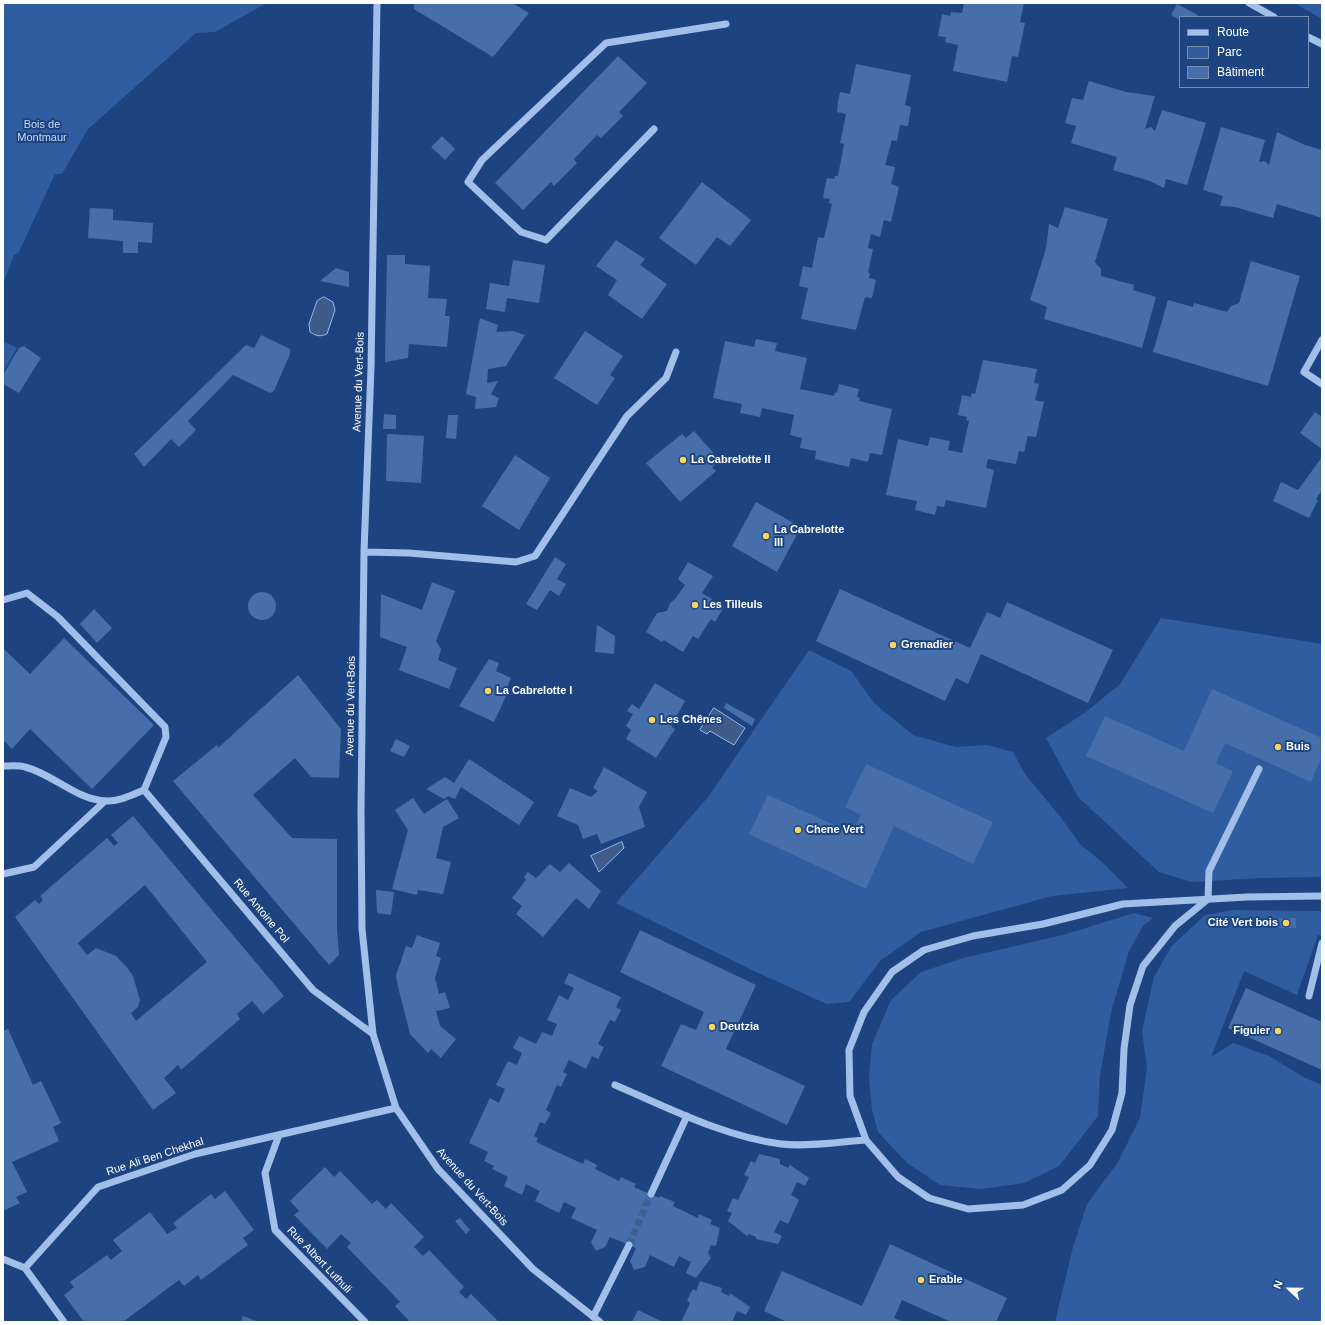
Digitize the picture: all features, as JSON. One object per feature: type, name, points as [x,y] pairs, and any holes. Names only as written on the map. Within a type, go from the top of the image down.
[{"type":"street","name":"Avenue du Vert-Bois","points":[[377,3],[371,368],[364,552],[361,811],[362,929],[372,1034],[396,1108],[438,1169],[533,1268],[600,1322]]},
{"type":"street","points":[[1249,3],[1272,16]]},
{"type":"street","points":[[654,129],[546,240],[521,232],[468,182],[482,160],[606,43],[726,24]]},
{"type":"street","points":[[1309,37],[1322,44]]},
{"type":"street","points":[[1322,340],[1304,372],[1322,384]]},
{"type":"street","points":[[364,552],[516,562],[535,556],[627,416],[666,378],[676,352]]},
{"type":"street","points":[[3,600],[27,593],[58,617],[165,727],[166,737],[144,790],[122,798],[105,801],[74,792],[45,775],[24,767],[3,766]]},
{"type":"street","points":[[1259,769],[1209,871],[1208,899],[1175,926],[1142,966],[1130,1005],[1124,1049],[1122,1094],[1112,1130],[1090,1165],[1062,1190],[1023,1205],[968,1209],[929,1198],[898,1177],[866,1140],[850,1096],[849,1050],[864,1012],[892,972],[924,950],[973,936],[1043,924],[1123,904],[1208,899],[1322,896]]},
{"type":"street","name":"Rue Antoine Pol","points":[[144,790],[313,990],[372,1034]]},
{"type":"street","points":[[3,874],[34,867],[105,801]]},
{"type":"street","points":[[1309,996],[1322,943]]},
{"type":"street","points":[[615,1084],[687,1116],[744,1137],[782,1144],[866,1140]]},
{"type":"street","name":"Rue Ali Ben Chekhal","points":[[25,1268],[98,1187],[194,1154],[396,1108]]},
{"type":"street","points":[[651,1194],[687,1116]]},
{"type":"street","name":"Rue Albert Luthuli","points":[[279,1135],[265,1173],[275,1230],[366,1322]]},
{"type":"street","points":[[593,1317],[629,1245]]},
{"type":"street","points":[[3,1259],[25,1268],[64,1322]]},
{"type":"green space","name":"Bois de Montmaur","points":[[3,3],[267,3],[215,32],[196,33],[88,129],[62,174],[55,174],[19,252],[14,255],[3,284]]},
{"type":"green space","points":[[1294,3],[1322,3],[1322,19]]},
{"type":"green space","points":[[3,341],[17,348],[3,372]]},
{"type":"green space","points":[[1161,618],[1322,644],[1322,877],[1260,878],[1192,882],[1159,872],[1078,797],[1046,738],[1086,712],[1120,684]]},
{"type":"green space","points":[[809,650],[851,671],[874,703],[913,735],[956,747],[987,745],[1013,752],[1025,774],[1059,815],[1080,844],[1103,863],[1128,888],[1052,896],[921,932],[881,960],[849,1002],[827,1004],[756,972],[616,903],[708,797]]},
{"type":"green space","points":[[1233,910],[1322,911],[1322,936],[1318,935],[1297,995],[1244,971],[1211,1057],[1233,1043],[1269,1056],[1305,1078],[1322,1085],[1322,1322],[1055,1322],[1073,1247],[1087,1204],[1118,1162],[1140,1118],[1147,1068],[1142,1031],[1154,977],[1171,947],[1205,915]]},
{"type":"green space","points":[[1134,913],[1153,918],[1143,926],[1129,951],[1111,1012],[1100,1076],[1098,1116],[1059,1166],[1024,1183],[981,1189],[940,1185],[907,1163],[878,1132],[872,1110],[869,1078],[872,1044],[891,1000],[921,972],[963,958],[1063,935]]},
{"type":"shaded area","points":[[324,297],[333,302],[335,310],[327,334],[318,336],[310,332],[309,324],[317,301]]},
{"type":"shaded area","points":[[714,708],[745,728],[734,745],[710,731],[707,734],[700,730]]},
{"type":"shaded area","points":[[622,842],[624,848],[599,872],[591,856]]},
{"type":"building","points":[[414,3],[512,3],[529,13],[493,57],[414,9]]},
{"type":"building","points":[[964,3],[1024,3],[1020,22],[1025,23],[1018,57],[1012,56],[1007,82],[953,71],[958,45],[945,42],[946,37],[938,36],[942,14],[950,16],[951,12],[962,13]]},
{"type":"building","points":[[1177,4],[1198,15],[1179,16],[1179,19],[1171,15]]},
{"type":"building","points":[[618,56],[647,83],[619,112],[623,116],[601,138],[597,135],[574,159],[577,163],[554,186],[551,182],[523,210],[495,183]]},
{"type":"building","points":[[856,64],[911,75],[905,105],[911,107],[908,126],[900,125],[897,141],[892,140],[885,165],[895,167],[891,184],[899,187],[891,222],[884,220],[880,237],[871,234],[868,248],[873,249],[868,273],[870,273],[869,278],[876,280],[872,298],[865,297],[856,330],[801,319],[808,288],[799,286],[803,266],[812,268],[818,237],[824,238],[832,204],[829,203],[830,199],[823,198],[825,187],[827,178],[834,179],[835,176],[838,176],[844,144],[840,143],[846,114],[837,112],[838,101],[840,92],[850,94]]},
{"type":"building","points":[[1089,81],[1126,92],[1155,96],[1145,129],[1151,127],[1155,131],[1162,110],[1206,123],[1187,185],[1166,179],[1164,188],[1150,181],[1113,170],[1117,157],[1071,143],[1076,126],[1065,123],[1072,98],[1083,100]]},
{"type":"building","points":[[1221,127],[1265,140],[1259,162],[1265,161],[1269,165],[1277,132],[1305,145],[1322,150],[1322,218],[1277,204],[1273,218],[1235,207],[1222,206],[1220,205],[1223,196],[1203,190]]},
{"type":"building","points":[[442,136],[455,149],[445,160],[431,147]]},
{"type":"building","points":[[702,182],[751,220],[730,246],[717,237],[696,265],[659,238]]},
{"type":"building","points":[[1065,207],[1108,219],[1095,262],[1101,269],[1101,276],[1134,285],[1133,290],[1156,297],[1142,348],[1044,319],[1047,307],[1030,300],[1046,248],[1049,224],[1058,228]]},
{"type":"building","points":[[90,208],[113,209],[113,220],[153,223],[152,243],[138,242],[138,253],[123,253],[123,241],[88,238]]},
{"type":"building","points":[[616,240],[645,259],[640,265],[667,284],[642,319],[608,295],[617,280],[596,266]]},
{"type":"building","points":[[387,255],[405,255],[405,264],[430,266],[428,298],[447,299],[445,316],[450,316],[447,347],[409,344],[408,358],[385,362]]},
{"type":"building","points":[[513,260],[545,265],[539,303],[507,298],[505,312],[486,309],[490,283],[509,286]]},
{"type":"building","points":[[1251,261],[1300,276],[1268,386],[1153,352],[1168,300],[1193,307],[1194,303],[1227,312],[1231,306],[1239,303]]},
{"type":"building","points":[[336,268],[349,272],[349,287],[320,281]]},
{"type":"building","points":[[480,318],[498,325],[496,332],[513,331],[525,335],[506,366],[488,369],[487,383],[498,381],[491,394],[499,398],[496,407],[475,409],[476,397],[466,394]]},
{"type":"building","points":[[585,331],[623,356],[610,375],[615,378],[597,405],[554,378]]},
{"type":"building","points":[[261,335],[290,349],[290,354],[274,391],[270,393],[233,375],[188,421],[196,430],[179,447],[171,439],[144,467],[134,454],[246,345],[254,348]]},
{"type":"building","points":[[756,339],[777,343],[775,351],[807,358],[800,389],[834,396],[835,392],[837,393],[839,384],[859,389],[857,397],[860,398],[859,401],[892,409],[882,455],[870,453],[868,462],[851,458],[849,467],[815,459],[816,451],[800,448],[802,438],[790,435],[794,415],[762,408],[760,417],[740,413],[742,404],[713,398],[725,341],[754,347]]},
{"type":"building","points":[[24,346],[41,358],[19,393],[3,384],[3,375],[19,348]]},
{"type":"building","points":[[983,360],[1037,369],[1034,383],[1039,384],[1035,400],[1044,402],[1036,437],[1028,436],[1024,452],[1019,451],[1016,464],[988,459],[986,468],[994,470],[986,508],[946,500],[944,507],[937,506],[935,515],[915,510],[917,501],[886,495],[898,439],[928,446],[930,437],[950,441],[948,450],[962,453],[969,421],[966,420],[967,417],[958,415],[962,395],[971,397],[972,393],[975,394]]},
{"type":"building","points":[[1315,412],[1322,417],[1322,449],[1300,433]]},
{"type":"building","points":[[384,414],[396,415],[396,429],[383,429]]},
{"type":"building","points":[[448,415],[458,415],[456,439],[446,438]]},
{"type":"building","name":"La Cabrelotte II","points":[[694,431],[720,460],[712,467],[716,471],[680,502],[646,463],[682,434],[686,438]]},
{"type":"building","points":[[387,434],[424,436],[421,483],[386,481]]},
{"type":"building","points":[[515,455],[550,478],[519,530],[482,506]]},
{"type":"building","points":[[1322,457],[1322,490],[1316,499],[1318,500],[1309,518],[1273,501],[1281,482],[1298,490]]},
{"type":"building","name":"La Cabrelotte III","points":[[756,502],[801,527],[777,572],[732,546]]},
{"type":"building","points":[[555,557],[566,564],[557,579],[566,584],[559,596],[550,590],[537,610],[526,604]]},
{"type":"building","name":"Les Tilleuls","points":[[688,562],[713,576],[702,593],[724,607],[715,622],[711,619],[698,639],[693,636],[683,652],[664,640],[662,642],[646,632],[657,613],[667,611],[670,603],[675,599],[685,585],[678,579]]},
{"type":"building","points":[[432,582],[455,591],[436,641],[441,649],[438,660],[457,668],[449,689],[399,670],[407,647],[380,637],[381,594],[422,610]]},
{"type":"building","name":"Grenadier","points":[[840,589],[970,648],[987,612],[1000,618],[1007,602],[1113,650],[1088,703],[981,654],[968,684],[956,678],[945,701],[816,641]]},
{"type":"building","points":[[262,592],[272,596],[276,606],[272,616],[262,620],[252,616],[248,606],[252,596]]},
{"type":"building","points":[[94,609],[112,628],[97,643],[80,624]]},
{"type":"building","points":[[597,625],[615,636],[614,654],[595,652]]},
{"type":"building","points":[[64,638],[154,725],[92,789],[30,729],[12,749],[3,740],[3,648],[30,674]]},
{"type":"building","name":"La Cabrelotte I","points":[[489,659],[499,663],[496,671],[511,678],[506,690],[508,692],[494,722],[459,706]]},
{"type":"building","points":[[298,675],[341,729],[339,778],[311,777],[295,758],[253,795],[292,838],[337,839],[337,928],[339,955],[329,965],[173,781],[217,745],[218,748]]},
{"type":"building","name":"Les Chênes","points":[[655,683],[685,701],[671,726],[675,729],[656,758],[626,739],[631,730],[626,726],[633,714],[627,711],[632,704],[639,709]]},
{"type":"building","name":"Buis","points":[[1212,689],[1322,738],[1322,756],[1311,782],[1225,743],[1216,763],[1233,771],[1213,813],[1086,756],[1105,716],[1184,751]]},
{"type":"building","points":[[726,703],[755,719],[752,726],[724,708]]},
{"type":"building","points":[[396,739],[410,746],[404,757],[390,751]]},
{"type":"building","points":[[469,759],[534,802],[519,825],[461,787],[455,799],[448,796],[444,799],[426,789],[445,777],[454,783]]},
{"type":"building","name":"Chene Vert","points":[[866,764],[993,822],[973,864],[894,826],[866,889],[749,834],[768,795],[852,833],[861,815],[845,807]]},
{"type":"building","points":[[604,767],[647,792],[639,807],[645,827],[601,844],[597,834],[583,839],[578,825],[557,816],[570,788],[591,797],[598,791],[593,788]]},
{"type":"building","points":[[413,798],[424,814],[447,799],[459,818],[443,827],[436,858],[451,862],[443,894],[418,890],[417,895],[392,889],[408,830],[395,810]]},
{"type":"building","points":[[133,816],[284,996],[263,1014],[252,1001],[237,1014],[240,1019],[181,1070],[178,1065],[164,1078],[176,1093],[153,1110],[15,917],[35,900],[39,904],[43,900],[40,896],[107,838],[114,846],[118,843],[111,835]],"holes":[[[145,885],[207,962],[136,1021],[131,1013],[138,1007],[140,1000],[133,976],[126,966],[116,956],[96,948],[87,955],[78,943]]]},
{"type":"building","points":[[569,863],[601,891],[589,909],[576,898],[543,937],[516,914],[522,906],[512,898],[526,880],[524,877],[528,872],[536,878],[550,864],[560,872]]},
{"type":"building","points":[[376,890],[394,892],[391,915],[377,913]]},
{"type":"building","name":"Cité Vert bois","points":[[1276,918],[1296,918],[1296,928],[1277,928]]},
{"type":"building","name":"Deutzia","points":[[640,930],[756,985],[726,1049],[805,1086],[787,1125],[661,1066],[681,1024],[696,1030],[704,1012],[620,972]]},
{"type":"building","points":[[417,935],[440,943],[436,956],[441,958],[435,978],[439,994],[445,992],[450,1008],[436,1011],[440,1026],[456,1039],[441,1058],[431,1049],[428,1053],[410,1034],[398,987],[396,975],[406,946],[412,948]]},
{"type":"building","points":[[569,973],[621,997],[616,1007],[621,1010],[615,1022],[610,1020],[598,1044],[604,1047],[598,1059],[592,1056],[586,1069],[569,1060],[563,1072],[567,1074],[561,1087],[557,1085],[546,1110],[551,1113],[545,1124],[540,1122],[534,1136],[538,1138],[536,1142],[583,1164],[585,1159],[597,1165],[595,1169],[619,1181],[621,1177],[636,1184],[634,1187],[659,1198],[660,1196],[675,1202],[673,1206],[698,1218],[699,1214],[712,1220],[710,1224],[720,1228],[716,1246],[711,1245],[708,1253],[711,1258],[696,1278],[686,1273],[691,1262],[679,1256],[674,1267],[650,1255],[645,1267],[634,1270],[630,1261],[636,1248],[610,1237],[605,1247],[596,1251],[591,1242],[597,1230],[571,1218],[576,1208],[564,1202],[559,1213],[535,1201],[540,1191],[526,1184],[522,1195],[504,1186],[508,1177],[492,1169],[494,1166],[484,1161],[488,1152],[469,1143],[490,1098],[499,1103],[505,1089],[496,1085],[508,1061],[517,1065],[522,1053],[513,1048],[519,1036],[536,1044],[542,1032],[552,1036],[557,1024],[547,1020],[559,995],[568,1000],[574,988],[564,983]]},
{"type":"building","name":"Figuier","points":[[1246,988],[1322,1022],[1322,1070],[1228,1028]]},
{"type":"building","points":[[8,1029],[33,1085],[41,1081],[61,1123],[53,1127],[59,1141],[12,1162],[27,1192],[16,1197],[20,1203],[3,1211],[3,1031]]},
{"type":"building","points":[[759,1154],[780,1159],[780,1164],[788,1168],[790,1165],[809,1178],[805,1186],[797,1182],[791,1195],[799,1200],[788,1224],[780,1220],[774,1232],[782,1236],[778,1244],[756,1239],[756,1237],[749,1234],[747,1236],[728,1221],[732,1213],[727,1211],[733,1198],[738,1200],[749,1177],[744,1175],[751,1161],[755,1163]]},
{"type":"building","points":[[325,1167],[334,1177],[340,1171],[372,1204],[377,1200],[386,1209],[391,1203],[424,1237],[414,1247],[423,1256],[429,1250],[464,1287],[459,1292],[466,1299],[471,1294],[499,1322],[410,1322],[395,1306],[400,1302],[347,1247],[351,1243],[341,1234],[327,1249],[294,1215],[299,1211],[290,1201]]},
{"type":"building","points":[[225,1191],[254,1230],[243,1238],[248,1245],[201,1280],[198,1275],[184,1286],[179,1280],[123,1322],[84,1322],[64,1295],[74,1287],[70,1282],[107,1255],[111,1260],[122,1251],[113,1240],[150,1212],[167,1234],[177,1228],[173,1223],[211,1194],[215,1199]]},
{"type":"building","points":[[460,1218],[470,1230],[466,1234],[455,1221]]},
{"type":"building","name":"Erable","points":[[890,1244],[1007,1298],[996,1322],[951,1322],[902,1300],[894,1318],[903,1322],[787,1322],[764,1311],[782,1271],[862,1306]]},
{"type":"building","points":[[700,1281],[722,1288],[721,1292],[729,1296],[730,1293],[750,1307],[746,1315],[737,1311],[732,1322],[681,1322],[690,1303],[687,1301],[690,1294],[693,1289],[696,1291]]},
{"type":"building","points":[[638,1310],[663,1322],[632,1322]]},
{"type":"building","points":[[243,1316],[259,1322],[241,1322]]},
{"type":"tunnel","points":[[629,1245],[651,1194]]},
{"type":"place","name":"La Cabrelotte II","points":[[683,460]]},
{"type":"place","name":"La Cabrelotte III","points":[[766,536]]},
{"type":"place","name":"Les Tilleuls","points":[[695,605]]},
{"type":"place","name":"Grenadier","points":[[893,645]]},
{"type":"place","name":"La Cabrelotte I","points":[[488,691]]},
{"type":"place","name":"Les Chênes","points":[[652,720]]},
{"type":"place","name":"Buis","points":[[1278,747]]},
{"type":"place","name":"Chene Vert","points":[[798,830]]},
{"type":"place","name":"Cité Vert bois","points":[[1286,923]]},
{"type":"place","name":"Deutzia","points":[[712,1027]]},
{"type":"place","name":"Figuier","points":[[1278,1031]]},
{"type":"place","name":"Erable","points":[[921,1280]]}]
